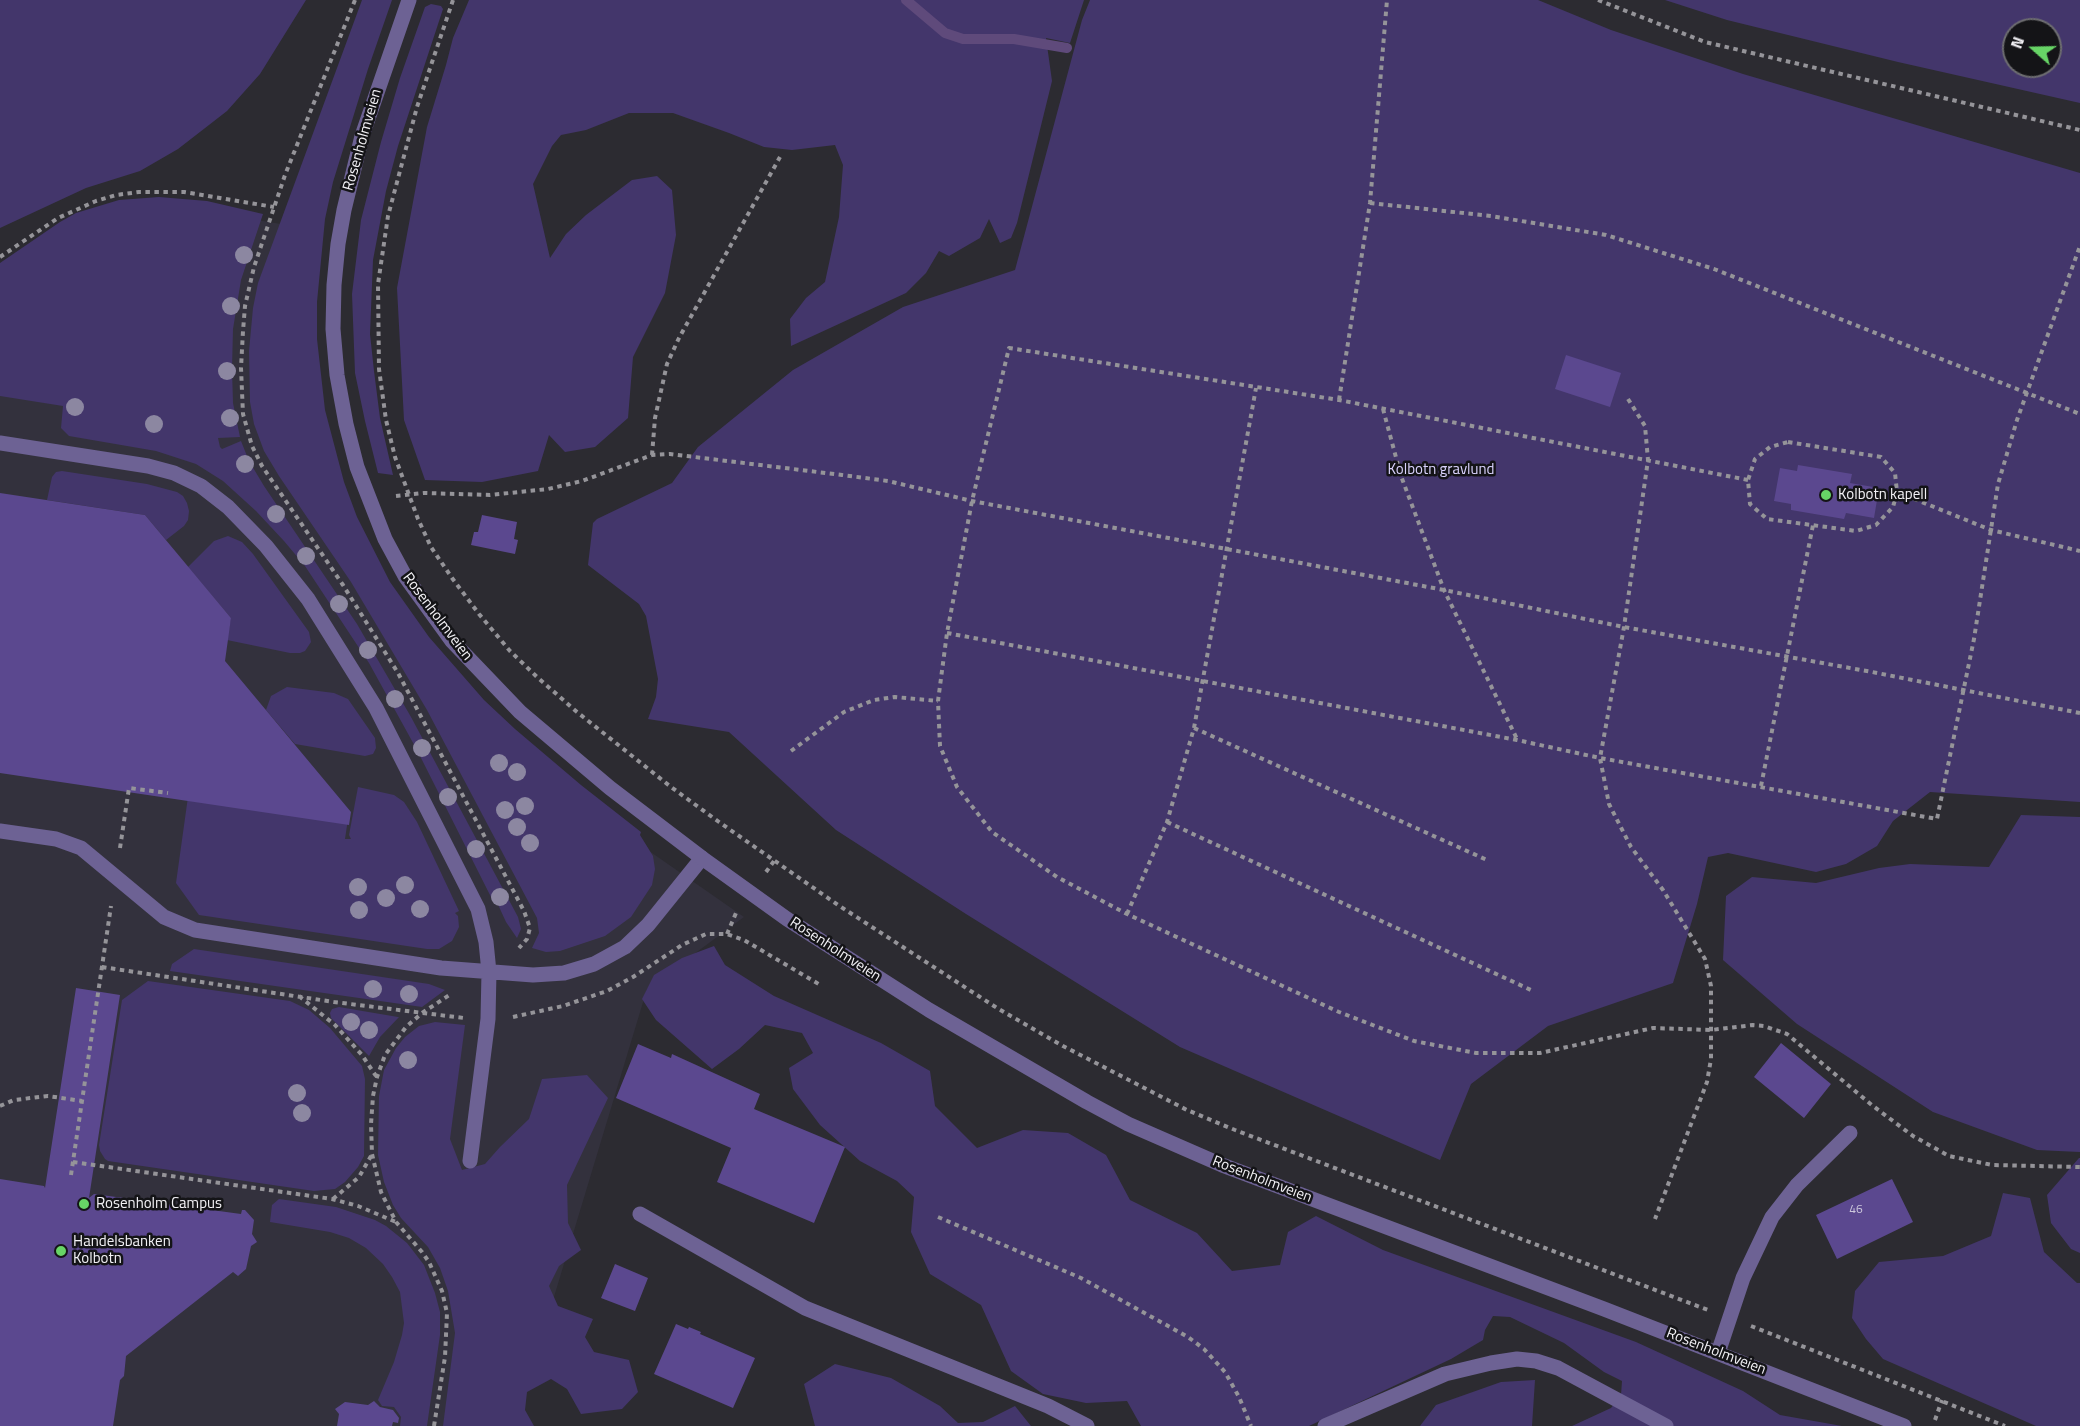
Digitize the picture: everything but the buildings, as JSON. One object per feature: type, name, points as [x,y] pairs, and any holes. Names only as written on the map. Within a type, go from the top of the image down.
[{"type":"street","name":"Rosenholmveien","points":[[409,0],[362,136],[342,221],[334,285],[333,328],[337,375],[357,467],[385,539],[405,576],[452,641],[520,712],[565,751],[702,858],[787,919],[878,978],[1128,1124],[1232,1169],[1718,1353],[1898,1425]]},
{"type":"street","points":[[0,443],[148,466],[174,473],[201,486],[228,507],[266,546],[308,599],[381,718],[478,909],[486,942],[489,972],[488,1019],[470,1161]]},
{"type":"street","points":[[0,831],[56,839],[81,849],[165,917],[195,930],[441,968],[533,975],[564,973],[594,964],[625,947],[648,926],[702,858]]},
{"type":"street","points":[[1718,1353],[1743,1278],[1772,1217],[1797,1185],[1850,1133]]},
{"type":"street","points":[[640,1214],[805,1308],[1037,1401],[1087,1426]]},
{"type":"street","points":[[1325,1426],[1445,1374],[1517,1359],[1536,1360],[1558,1368],[1666,1426]]},
{"type":"path","points":[[453,0],[417,107],[388,216],[378,284],[379,369],[395,457],[407,493],[431,546],[478,614],[510,651],[537,677],[671,788],[774,861],[997,1008],[1093,1063],[1187,1110],[1290,1152],[1730,1318],[2005,1426]]},
{"type":"path","points":[[1339,400],[1370,203],[1387,0]]},
{"type":"path","points":[[1598,0],[1705,42],[2080,130]]},
{"type":"path","points":[[652,454],[660,391],[671,355],[780,157]]},
{"type":"path","points":[[0,257],[58,218],[116,195],[139,192],[184,192],[274,207]]},
{"type":"path","points":[[1370,203],[1491,216],[1606,235],[1714,269],[2080,414]]},
{"type":"path","points":[[947,633],[1517,740],[1600,758],[1937,819],[1964,690],[1998,484],[2017,420],[2080,246]]},
{"type":"path","points":[[1748,480],[1339,400],[1009,348],[972,501],[947,633],[938,701],[940,746],[957,788],[992,832],[1056,877],[1127,914],[1339,1012],[1414,1041],[1476,1053],[1540,1053],[1653,1028],[1711,1030],[1753,1025],[1773,1028],[1787,1034],[1873,1106],[1913,1136],[1949,1156],[1992,1165],[2080,1167]]},
{"type":"path","points":[[1127,914],[1167,822],[1194,728],[1256,388]]},
{"type":"path","points":[[1628,399],[1645,426],[1648,460],[1624,627],[1600,758],[1609,804],[1631,847],[1663,890],[1705,959],[1711,986],[1712,1059],[1707,1082],[1655,1219]]},
{"type":"path","points":[[1383,409],[1401,477],[1444,590],[1517,740]]},
{"type":"path","points":[[1788,442],[1881,457],[1895,474],[1897,492],[1893,507],[1875,525],[1856,531],[1767,519],[1749,504],[1748,480],[1755,459],[1770,447],[1788,442]]},
{"type":"path","points":[[370,502],[407,493],[490,495],[548,489],[582,481],[652,454],[670,454],[888,481],[972,501],[2080,713]]},
{"type":"path","points":[[1897,492],[1991,530],[2080,551]]},
{"type":"path","points":[[1761,786],[1813,525]]},
{"type":"path","points":[[791,750],[844,712],[874,700],[895,697],[938,701]]},
{"type":"path","points":[[1194,728],[1487,860]]},
{"type":"path","points":[[1167,822],[1531,990]]},
{"type":"path","points":[[761,878],[774,861]]},
{"type":"path","points":[[727,934],[738,908]]},
{"type":"path","points":[[670,952],[706,934],[727,934],[759,948],[822,986]]},
{"type":"path","points":[[434,1426],[445,1358],[447,1313],[442,1291],[429,1262],[396,1222],[381,1192],[372,1154],[373,1096],[381,1064],[391,1045],[406,1027],[422,1013],[489,972],[524,945]]},
{"type":"path","points":[[102,967],[458,1018],[488,1019]]},
{"type":"path","points":[[71,1175],[99,992]]},
{"type":"path","points":[[298,996],[335,1025],[362,1054],[377,1077]]},
{"type":"path","points":[[0,1106],[14,1100],[48,1096],[82,1101]]},
{"type":"path","points":[[332,1199],[358,1177],[372,1154]]},
{"type":"path","points":[[74,1162],[332,1199],[358,1206],[396,1222]]},
{"type":"path","points":[[938,1217],[1081,1278],[1188,1337],[1204,1349],[1225,1372],[1251,1426]]},
{"type":"path","points":[[1935,1420],[1942,1400]]},
{"type":"shaded area","points":[[208,212],[281,224],[307,285],[330,474],[410,636],[609,823],[744,917],[647,989],[515,1426],[0,1426],[0,276]]},
{"type":"green space","points":[[0,0],[306,0],[260,74],[227,111],[178,149],[140,171],[86,188],[0,228]]},
{"type":"green space","points":[[362,0],[392,0],[333,182],[325,219],[317,302],[317,339],[325,410],[344,482],[357,517],[390,582],[429,637],[484,700],[515,729],[641,832],[640,835],[653,856],[655,869],[652,885],[631,917],[605,936],[560,951],[546,952],[532,948],[539,933],[537,918],[427,710],[351,582],[279,476],[264,451],[254,424],[250,402],[249,351],[258,283]]},
{"type":"green space","points":[[469,0],[1084,0],[1070,43],[1046,38],[1052,81],[1017,223],[1011,238],[1000,243],[989,219],[980,238],[949,256],[939,251],[926,273],[906,293],[791,346],[790,319],[806,298],[825,282],[839,217],[843,165],[835,145],[792,150],[764,147],[673,113],[629,113],[586,130],[561,135],[552,146],[533,184],[550,258],[566,234],[586,215],[632,180],[657,176],[672,190],[676,235],[665,293],[633,357],[628,418],[595,447],[565,452],[549,435],[538,471],[482,482],[425,480],[404,420],[397,288],[427,127],[453,38]]},
{"type":"green space","name":"Kolbotn gravlund","points":[[1090,0],[1538,0],[1611,30],[1743,74],[2080,173],[2080,802],[1930,792],[1893,821],[1877,846],[1846,864],[1816,872],[1728,853],[1708,857],[1697,904],[1673,983],[1548,1026],[1471,1084],[1440,1160],[1180,1047],[836,830],[729,732],[648,719],[656,697],[658,679],[646,616],[639,604],[588,565],[593,523],[672,483],[698,447],[793,370],[903,307],[1015,270],[1082,20]]},
{"type":"green space","points":[[1665,0],[2080,0],[2080,103],[1727,20]]},
{"type":"green space","points":[[431,4],[441,6],[443,9],[398,146],[386,191],[373,260],[370,334],[380,418],[393,475],[378,473],[365,421],[355,373],[352,294],[361,220],[381,142],[425,7]]},
{"type":"green space","points":[[159,197],[207,201],[263,214],[241,280],[233,329],[233,403],[240,437],[218,438],[220,447],[222,449],[241,441],[249,461],[264,486],[357,624],[411,717],[518,917],[521,929],[517,938],[506,922],[495,898],[492,899],[417,750],[369,663],[305,566],[256,511],[223,481],[196,464],[156,451],[69,436],[61,428],[63,406],[0,396],[0,263],[76,213],[119,200]]},
{"type":"green space","points":[[56,472],[147,484],[177,492],[187,503],[188,520],[166,540],[145,515],[47,500],[52,477]]},
{"type":"green space","points":[[228,536],[242,542],[253,554],[309,632],[311,642],[305,651],[290,653],[227,640],[231,618],[188,567],[214,541]]},
{"type":"green space","points":[[209,646],[349,812],[345,839],[351,839],[349,835],[358,787],[394,795],[404,802],[417,822],[459,911],[455,913],[458,916],[459,927],[452,941],[439,949],[427,949],[199,915],[176,883]]},
{"type":"green space","points":[[287,687],[334,693],[348,699],[375,738],[376,748],[373,754],[365,756],[295,744],[266,710],[271,696]]},
{"type":"green space","points":[[2021,815],[2080,817],[2080,1152],[2037,1150],[1933,1112],[1797,1024],[1723,960],[1726,896],[1752,877],[1816,883],[1879,868],[1910,864],[1989,867]]},
{"type":"green space","points":[[714,946],[725,965],[774,996],[881,1043],[930,1071],[935,1106],[977,1148],[1023,1130],[1068,1133],[1106,1155],[1130,1200],[1197,1233],[1232,1271],[1280,1265],[1288,1232],[1316,1216],[1383,1250],[1636,1342],[1743,1391],[1780,1415],[1842,1426],[1572,1426],[1611,1408],[1621,1395],[1622,1381],[1604,1372],[1564,1343],[1510,1317],[1493,1316],[1485,1330],[1483,1340],[1451,1359],[1309,1426],[1141,1426],[1127,1401],[1086,1403],[1043,1394],[1011,1371],[981,1305],[930,1274],[911,1232],[914,1197],[897,1181],[860,1161],[820,1125],[793,1089],[789,1068],[813,1053],[802,1033],[765,1025],[739,1049],[712,1069],[656,1020],[642,999],[654,975],[682,958]]},
{"type":"green space","points":[[194,949],[429,984],[445,990],[422,1007],[170,971],[172,964]]},
{"type":"green space","points":[[148,981],[290,1001],[309,1010],[330,1028],[362,1066],[365,1079],[364,1156],[345,1182],[335,1189],[314,1191],[105,1159],[99,1145],[122,1000]]},
{"type":"green space","points":[[339,1007],[399,1017],[380,1037],[369,1056],[331,1018],[332,1009]]},
{"type":"green space","points":[[435,1022],[465,1025],[450,1139],[462,1170],[485,1164],[529,1119],[542,1079],[587,1075],[608,1098],[567,1185],[568,1223],[581,1250],[559,1266],[549,1286],[558,1306],[593,1319],[585,1337],[594,1352],[629,1360],[638,1392],[622,1409],[581,1414],[567,1389],[551,1379],[527,1392],[525,1410],[534,1426],[443,1426],[455,1333],[448,1291],[440,1268],[428,1247],[401,1218],[393,1205],[384,1182],[378,1155],[379,1096],[384,1070],[405,1037],[419,1026]]},
{"type":"green space","points":[[2079,1158],[2080,1253],[2071,1249],[2051,1223],[2047,1195]]},
{"type":"green space","points":[[2003,1193],[2030,1198],[2044,1252],[2077,1283],[2080,1283],[2080,1426],[2036,1426],[1883,1359],[1852,1318],[1855,1291],[1879,1262],[1943,1256],[1991,1236]]},
{"type":"green space","points":[[279,1199],[336,1207],[375,1220],[407,1243],[424,1265],[440,1312],[440,1335],[427,1426],[400,1426],[401,1417],[394,1407],[382,1406],[378,1400],[394,1362],[404,1323],[400,1292],[392,1277],[383,1264],[366,1248],[349,1238],[330,1232],[270,1222],[272,1205]]},
{"type":"green space","points":[[835,1364],[891,1378],[940,1406],[958,1423],[983,1422],[1015,1406],[1031,1426],[815,1426],[804,1384]]},
{"type":"green space","points":[[1535,1380],[1532,1426],[1420,1426],[1436,1405],[1501,1382]]},
{"type":"waterway","points":[[906,0],[945,33],[963,39],[1014,39],[1067,48]]},
{"type":"place","name":"Kolbotn kapell","points":[[1826,495]]},
{"type":"place","name":"Rosenholm Campus","points":[[84,1204]]},
{"type":"place","name":"Handelsbanken Kolbotn","points":[[61,1251]]}]
